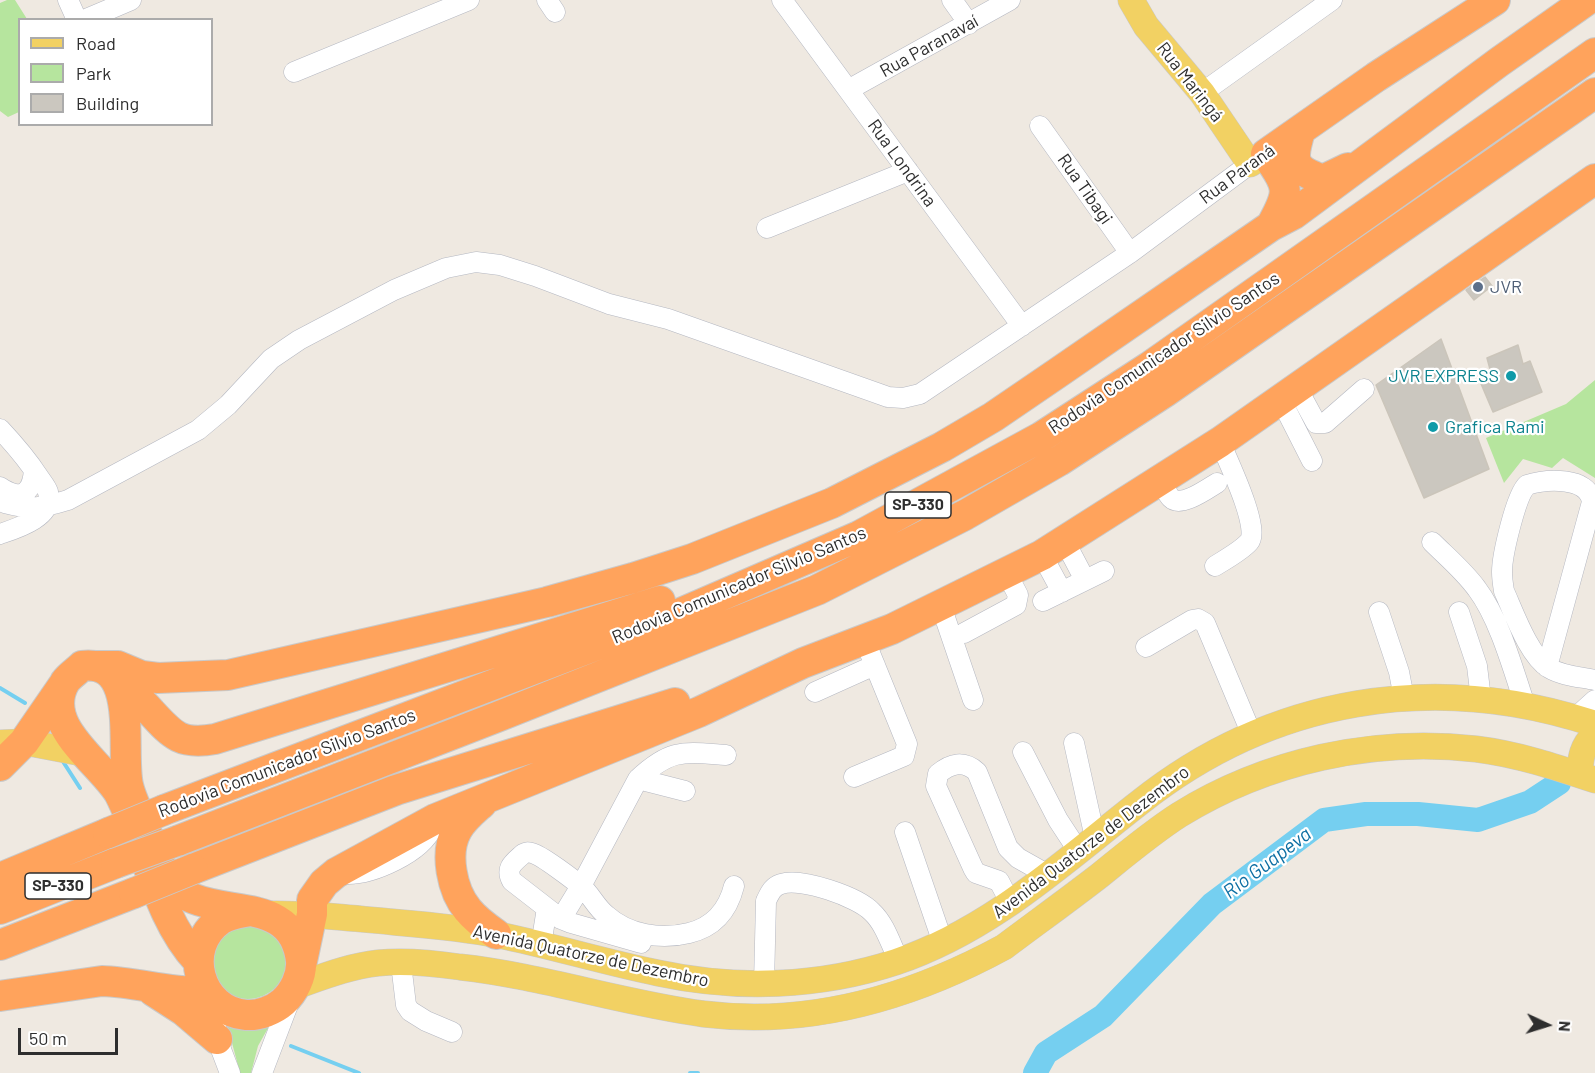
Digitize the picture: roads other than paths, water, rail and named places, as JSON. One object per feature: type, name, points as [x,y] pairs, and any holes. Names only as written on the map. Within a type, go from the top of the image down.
[{"type":"highway","name":"Rua Paraná","points":[[1258,159],[1495,0]]},
{"type":"highway","points":[[296,982],[299,949],[292,933],[280,921],[258,912],[214,906],[196,900],[184,895],[167,879],[128,785],[123,702],[107,673],[108,664],[142,676],[158,678],[228,675],[546,602],[633,578],[734,543],[832,503],[923,457],[993,417],[1270,226],[1294,214],[1499,62],[1587,0]]},
{"type":"highway","name":"Rodovia Comunicador Silvio Santos","points":[[0,878],[164,810],[681,613],[858,536],[1041,437],[1149,367],[1595,53]]},
{"type":"highway","name":"Rodovia Comunicador Silvio Santos","points":[[0,909],[497,717],[817,590],[965,515],[1059,461],[1165,392],[1595,93]]},
{"type":"highway","points":[[1301,129],[1294,152],[1295,162],[1302,169],[1323,180]]},
{"type":"highway","points":[[1258,159],[1284,181],[1304,189],[1311,188],[1377,153]]},
{"type":"highway","points":[[0,945],[406,787],[803,663],[870,653],[941,606],[1007,574],[1053,548],[1161,481],[1595,179]]},
{"type":"highway","points":[[1270,226],[1285,199],[1284,181]]},
{"type":"highway","points":[[0,766],[15,735],[82,666],[107,673],[177,737],[188,741],[215,740],[676,596],[774,572]]},
{"type":"highway","points":[[0,996],[102,981],[143,985],[212,998],[231,1012],[247,1015],[263,1013],[278,1007],[296,982],[312,914],[312,900],[317,890],[336,873],[435,819],[699,712],[803,663]]},
{"type":"highway","points":[[126,735],[133,725],[150,711],[178,693],[214,682],[228,675]]},
{"type":"highway","points":[[65,683],[61,695],[61,718],[66,731],[119,793],[173,924],[186,949],[198,961]]},
{"type":"highway","points":[[493,794],[466,817],[456,832],[451,864],[458,894],[466,909],[481,924],[496,934]]},
{"type":"highway","points":[[212,998],[200,977],[198,961],[201,946],[208,932],[220,920],[234,914],[258,912]]},
{"type":"highway","points":[[143,985],[184,1011],[218,1039]]},
{"type":"main road","name":"Rua Maringá","points":[[1131,0],[1146,26],[1258,159]]},
{"type":"main road","name":"Avenida Quatorze de Dezembro","points":[[258,912],[312,914],[496,934],[637,968],[704,981],[745,984],[805,982],[855,974],[899,961],[982,923],[1073,857],[1180,772],[1231,744],[1312,713],[1349,705],[1431,697],[1481,699],[1525,705],[1585,721]]},
{"type":"main road","points":[[1587,778],[1580,761],[1583,749],[1595,734]]},
{"type":"main road","points":[[15,735],[87,753]]},
{"type":"main road","name":"Avenida Quatorze de Dezembro","points":[[296,982],[360,966],[424,962],[498,971],[652,1006],[706,1014],[746,1017],[822,1012],[878,1000],[955,973],[1004,947],[1179,815],[1247,781],[1289,766],[1354,751],[1432,746],[1476,749],[1517,756],[1587,778]]},
{"type":"main road","points":[[1004,947],[1004,936],[1071,889],[1075,879],[1073,857]]},
{"type":"main road","points":[[822,1012],[834,997],[893,983],[950,960],[953,954],[947,941]]},
{"type":"street","points":[[69,0],[76,18]]},
{"type":"street","points":[[89,18],[131,0]]},
{"type":"street","points":[[294,72],[469,0]]},
{"type":"street","name":"Rua Londrina","points":[[782,0],[1022,326]]},
{"type":"street","points":[[952,0],[969,24]]},
{"type":"street","name":"Rua Paranavaí","points":[[848,90],[1010,0]]},
{"type":"street","points":[[1203,93],[1332,0]]},
{"type":"street","name":"Rua Tibagi","points":[[1040,126],[1130,253]]},
{"type":"street","name":"Rua Paraná","points":[[47,500],[68,500],[198,430],[228,405],[271,359],[299,340],[394,290],[446,267],[476,262],[500,265],[609,304],[668,319],[888,397],[903,398],[920,394],[1130,253],[1258,159]]},
{"type":"street","points":[[768,228],[908,171]]},
{"type":"street","points":[[1289,394],[1316,423],[1321,424],[1325,423],[1364,388]]},
{"type":"street","points":[[1289,394],[1312,461]]},
{"type":"street","points":[[0,429],[34,470],[47,500]]},
{"type":"street","points":[[1215,566],[1250,541],[1253,534],[1237,484],[1220,442]]},
{"type":"street","points":[[2,496],[25,493],[31,486],[34,470]]},
{"type":"street","points":[[1161,481],[1172,500],[1178,502],[1185,501],[1217,483]]},
{"type":"street","points":[[1547,667],[1592,502],[1589,492],[1582,486],[1557,481],[1527,485],[1519,494],[1504,554],[1502,573],[1504,591],[1538,657],[1547,667],[1557,672],[1595,680]]},
{"type":"street","points":[[2,496],[24,508],[47,500]]},
{"type":"street","points":[[0,526],[3,521],[2,496]]},
{"type":"street","points":[[0,534],[34,520],[47,500]]},
{"type":"street","points":[[1432,542],[1465,574],[1485,600],[1525,705]]},
{"type":"street","points":[[1053,548],[1085,580]]},
{"type":"street","points":[[1053,548],[1062,592]]},
{"type":"street","points":[[1043,601],[1104,571]]},
{"type":"street","points":[[964,633],[1016,605],[1018,595],[1007,574]]},
{"type":"street","points":[[941,606],[973,700]]},
{"type":"street","points":[[1379,612],[1399,672],[1404,698]]},
{"type":"street","points":[[1459,612],[1477,666],[1481,699]]},
{"type":"street","points":[[1146,647],[1192,620],[1198,619],[1205,623],[1252,735]]},
{"type":"street","points":[[815,692],[870,653],[907,744],[907,751],[904,756],[854,777]]},
{"type":"street","points":[[1585,721],[1595,699]]},
{"type":"street","points":[[1073,857],[1074,743]]},
{"type":"street","points":[[541,945],[554,913],[581,886],[638,779],[657,763],[675,754],[687,752],[726,755]]},
{"type":"street","points":[[1023,752],[1058,820],[1073,857]]},
{"type":"street","points":[[1011,904],[999,881],[976,873],[968,861],[936,786],[938,774],[962,763],[968,764],[977,772],[1008,848],[1018,858],[1073,857]]},
{"type":"street","points":[[638,779],[685,791]]},
{"type":"street","points":[[905,832],[947,941]]},
{"type":"street","points":[[642,938],[607,916],[581,886],[534,854],[523,854],[509,868],[512,881],[554,913],[583,928],[642,938],[677,936],[697,931],[714,922],[730,902],[734,886]]},
{"type":"street","points":[[764,984],[766,901],[771,890],[779,884],[790,882],[812,886],[865,905],[882,926],[899,961]]},
{"type":"street","points":[[637,968],[642,938]]},
{"type":"street","points":[[403,962],[406,1005],[410,1011],[452,1032]]},
{"type":"street","points":[[262,1073],[296,982]]},
{"type":"street","points":[[212,998],[218,1039],[231,1073]]},
{"type":"waterway","points":[[0,688],[25,703]]},
{"type":"waterway","points":[[62,760],[80,788]]},
{"type":"waterway","name":"Rio Guapeva","points":[[1035,1073],[1046,1053],[1103,1016],[1212,904],[1324,820],[1366,814],[1418,814],[1478,820],[1530,802],[1559,783]]},
{"type":"waterway","points":[[291,1046],[359,1073]]},
{"type":"waterway","points":[[690,1073],[698,1073]]},
{"type":"place","name":"JVR","points":[[1478,287]]},
{"type":"place","name":"JVR EXPRESS","points":[[1511,376]]},
{"type":"place","name":"Grafica Rami","points":[[1433,427]]}]
